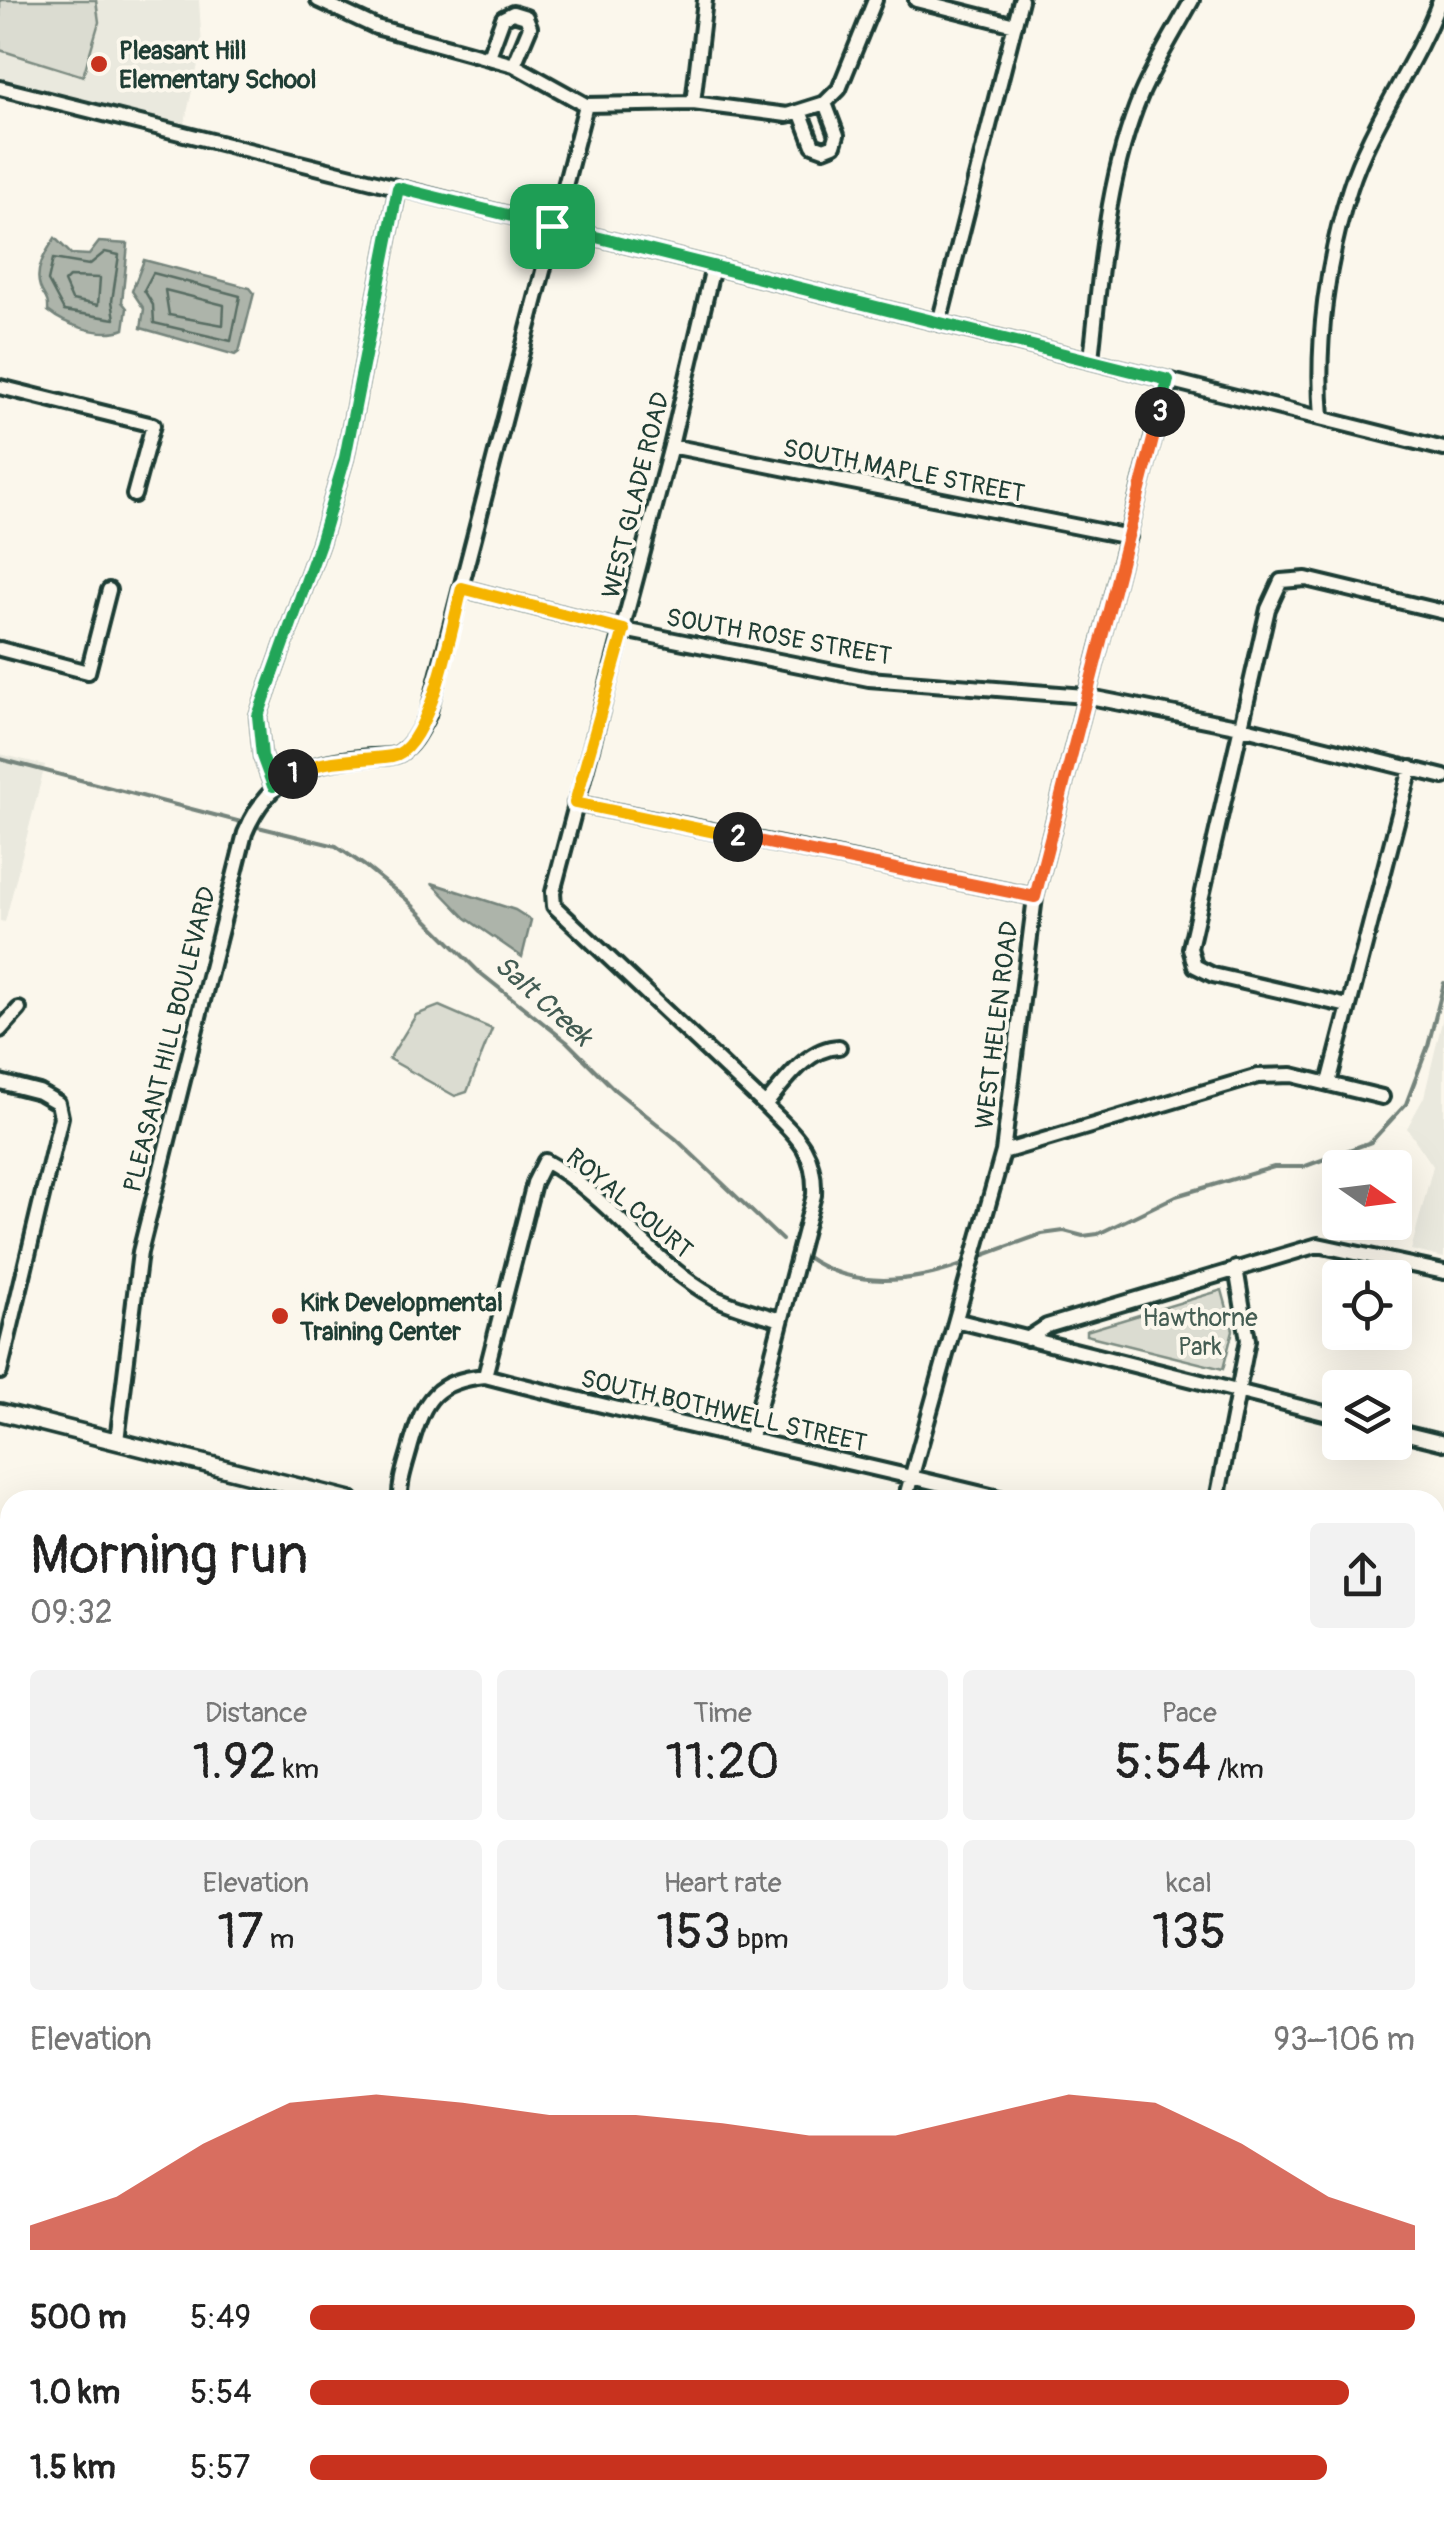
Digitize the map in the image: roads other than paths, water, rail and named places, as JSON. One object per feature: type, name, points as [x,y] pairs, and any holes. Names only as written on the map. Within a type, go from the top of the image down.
[{"type":"main road","points":[[0,1412],[311,1490]]},
{"type":"street","points":[[318,0],[376,27],[514,65],[586,105],[693,104],[787,115],[825,103],[839,89],[875,0]]},
{"type":"street","points":[[693,104],[705,0]]},
{"type":"street","points":[[916,0],[1015,25]]},
{"type":"street","points":[[939,322],[1021,0]]},
{"type":"street","points":[[1090,359],[1109,201],[1122,152],[1142,94],[1192,0]]},
{"type":"street","points":[[1322,417],[1319,376],[1331,272],[1350,187],[1440,0]]},
{"type":"street","points":[[490,56],[503,18],[513,14],[526,18],[530,28],[514,65]]},
{"type":"street","points":[[0,89],[1444,449]]},
{"type":"street","points":[[800,111],[814,144],[824,148],[834,145],[837,135],[825,103]]},
{"type":"street","points":[[398,188],[345,458],[320,543],[258,716],[262,756],[273,786],[312,765],[401,762],[428,715],[586,105]]},
{"type":"street","name":"WEST GLADE ROAD","points":[[713,267],[624,630],[553,892],[554,906],[765,1104]]},
{"type":"street","name":"WEST HELEN ROAD","points":[[909,1490],[959,1322],[1003,1152],[1035,897],[1168,380]]},
{"type":"street","points":[[0,387],[153,425],[134,495]]},
{"type":"street","name":"SOUTH MAPLE STREET","points":[[671,446],[1129,537]]},
{"type":"street","points":[[1348,1006],[1212,975],[1196,966],[1190,948],[1268,609],[1282,582],[1306,579],[1444,612]]},
{"type":"street","name":"SOUTH ROSE STREET","points":[[462,588],[624,630],[870,680],[1085,696],[1241,727],[1444,777]]},
{"type":"street","points":[[0,649],[88,672],[109,590]]},
{"type":"street","points":[[1329,1083],[1410,768]]},
{"type":"street","name":"PLEASANT HILL BOULEVARD","points":[[118,1441],[135,1278],[150,1206],[245,834],[254,811],[273,786]]},
{"type":"street","points":[[575,803],[1035,897]]},
{"type":"street","points":[[0,1030],[19,1009]]},
{"type":"street","points":[[751,1438],[814,1194],[815,1166],[798,1139],[765,1104],[799,1066],[824,1047],[839,1047]]},
{"type":"street","points":[[1003,1152],[1258,1076],[1292,1075],[1382,1096]]},
{"type":"street","points":[[0,1082],[40,1092],[58,1103],[60,1118],[0,1372]]},
{"type":"street","name":"ROYAL COURT","points":[[485,1376],[534,1183],[545,1161],[570,1175],[683,1277],[716,1298],[781,1320]]},
{"type":"street","points":[[1027,1339],[1047,1326],[1318,1245],[1444,1272]]},
{"type":"street","points":[[1219,1490],[1249,1325],[1236,1268]]},
{"type":"street","points":[[959,1322],[1322,1413]]},
{"type":"street","points":[[400,1490],[420,1414],[434,1393],[456,1379],[485,1376]]},
{"type":"street","name":"SOUTH BOTHWELL STREET","points":[[485,1376],[684,1428],[751,1438],[966,1490]]},
{"type":"street","points":[[1412,1435],[1444,1443]]},
{"type":"water","points":[[55,238],[71,254],[89,255],[99,242],[128,244],[122,302],[127,308],[124,329],[84,329],[48,311],[39,274]]},
{"type":"water","points":[[144,260],[250,288],[254,293],[239,352],[235,355],[141,328],[144,309],[132,291]]},
{"type":"water","points":[[432,883],[515,910],[531,920],[522,957],[466,918]]},
{"type":"waterway","name":"Salt Creek","points":[[0,759],[241,822]]},
{"type":"waterway","name":"Salt Creek","points":[[258,827],[336,846],[365,866],[406,899],[479,972],[567,1042],[615,1090],[676,1139],[782,1240]]},
{"type":"waterway","name":"Salt Creek","points":[[984,1255],[1042,1234],[1098,1234],[1176,1196],[1274,1167],[1303,1167],[1371,1142],[1406,1104],[1428,1046],[1444,983]]},
{"type":"waterway","name":"Salt Creek","points":[[805,1256],[843,1274],[884,1280],[925,1276],[965,1264]]},
{"type":"place","name":"Pleasant Hill Elementary School","points":[[99,64]]},
{"type":"place","name":"Kirk Developmental Training Center","points":[[280,1316]]},
{"type":"park label","name":"Hawthorne Park","points":[[1200,1332]]}]
